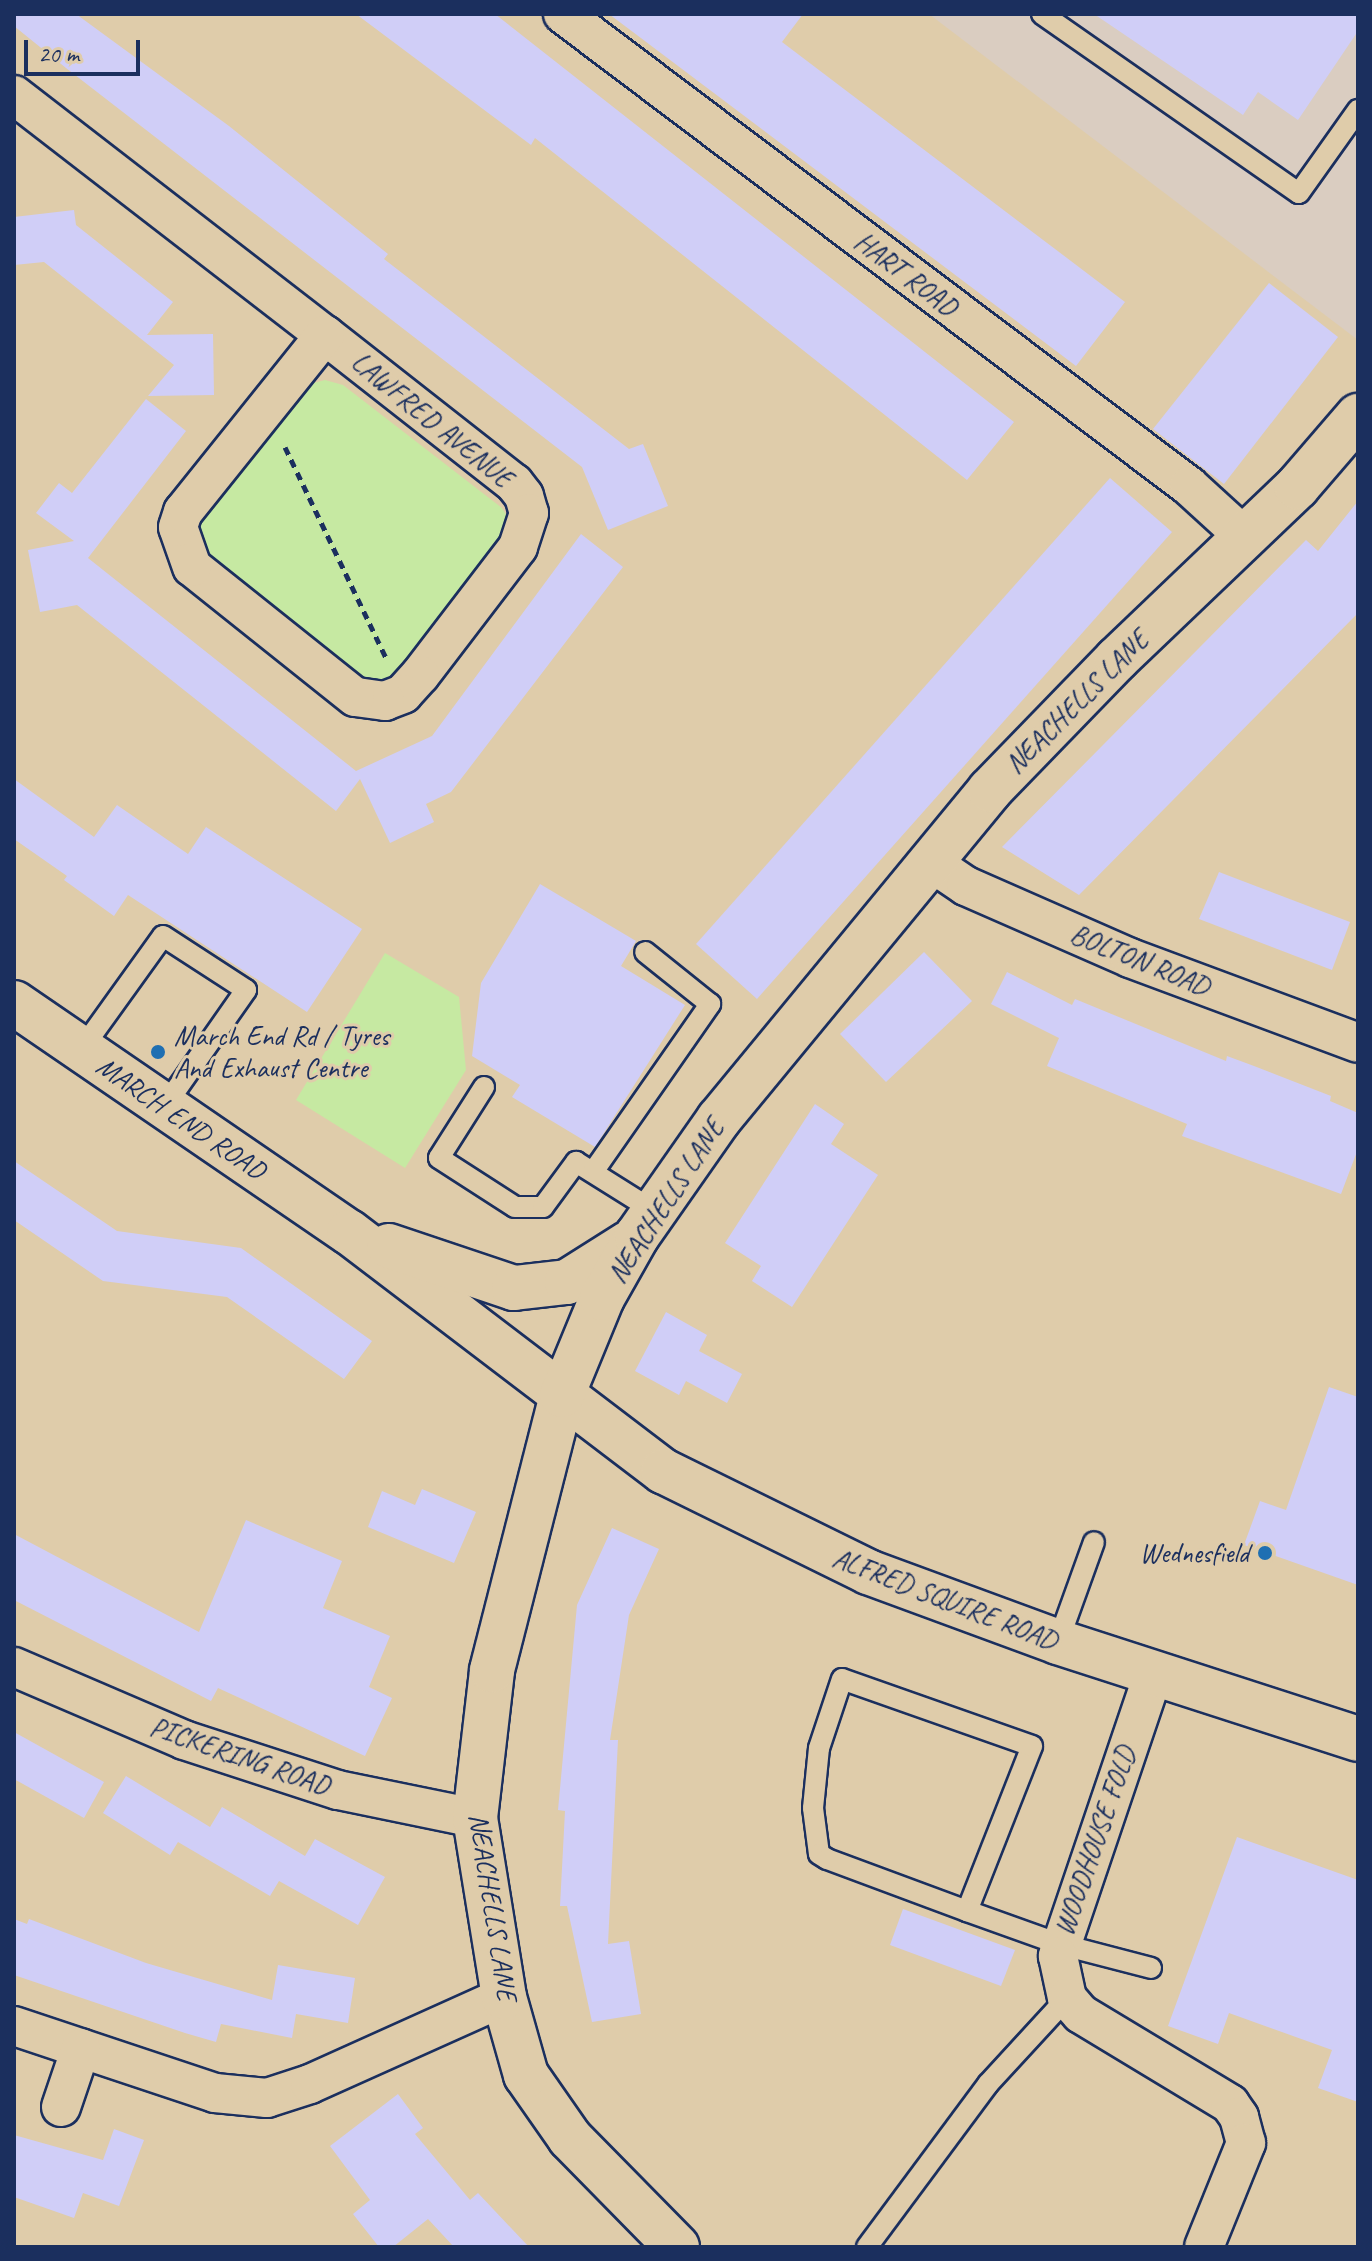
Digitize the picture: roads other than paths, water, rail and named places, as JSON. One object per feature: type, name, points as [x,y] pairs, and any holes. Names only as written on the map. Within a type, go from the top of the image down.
[{"type":"street","name":"HART ROAD","points":[[563,14],[1189,486],[1246,538]]},
{"type":"street","name":"LAWFRED AVENUE","points":[[18,106],[325,335],[514,483],[529,513],[518,547],[403,694],[385,701],[355,697],[192,567],[178,527],[183,512],[325,335]]},
{"type":"street","name":"NEACHELLS LANE","points":[[677,2247],[570,2138],[526,2075],[504,1997],[475,1818],[492,1670],[562,1395],[602,1298],[646,1224],[719,1119],[929,861],[1117,659],[1246,538],[1358,416]]},
{"type":"street","name":"BOLTON ROAD","points":[[929,861],[966,886],[1130,958],[1358,1043]]},
{"type":"street","name":"MARCH END ROAD","points":[[14,1003],[349,1232],[562,1395]]},
{"type":"street","name":"MARCH END ROAD","points":[[349,1232],[514,1288],[567,1282],[646,1224]]},
{"type":"street","name":"ALFRED SQUIRE ROAD","points":[[562,1395],[663,1471],[804,1545],[1058,1642],[1358,1739]]},
{"type":"street","name":"PICKERING ROAD","points":[[14,1667],[184,1740],[254,1763],[338,1790],[475,1818]]},
{"type":"street","name":"WOODHOUSE FOLD","points":[[1067,1998],[1060,1979],[1059,1944],[1154,1672]]},
{"type":"street","points":[[14,2026],[215,2093],[267,2098],[310,2084],[504,1997]]},
{"type":"street","points":[[1067,1998],[1099,2028],[1230,2104],[1239,2117],[1246,2143],[1204,2247]]},
{"type":"street","points":[[61,2107],[81,2048]]},
{"type":"lane","points":[[1042,14],[1299,193],[1358,110]]},
{"type":"lane","points":[[81,1050],[163,936],[246,990],[164,1107]]},
{"type":"lane","points":[[593,1172],[710,1004],[645,952]]},
{"type":"lane","points":[[484,1087],[439,1158],[515,1207],[531,1210],[552,1199],[576,1162],[593,1172],[646,1224]]},
{"type":"lane","points":[[1058,1642],[1094,1542]]},
{"type":"lane","points":[[967,1911],[1032,1746],[842,1679],[819,1748],[813,1808],[819,1854],[967,1911],[1059,1944],[1151,1968]]},
{"type":"lane","points":[[867,2247],[988,2084],[1067,1998]]},
{"type":"place","name":"March End Rd / Tyres And Exhaust Centre","points":[[158,1052]]},
{"type":"place","name":"Wednesfield","points":[[1265,1553]]}]
